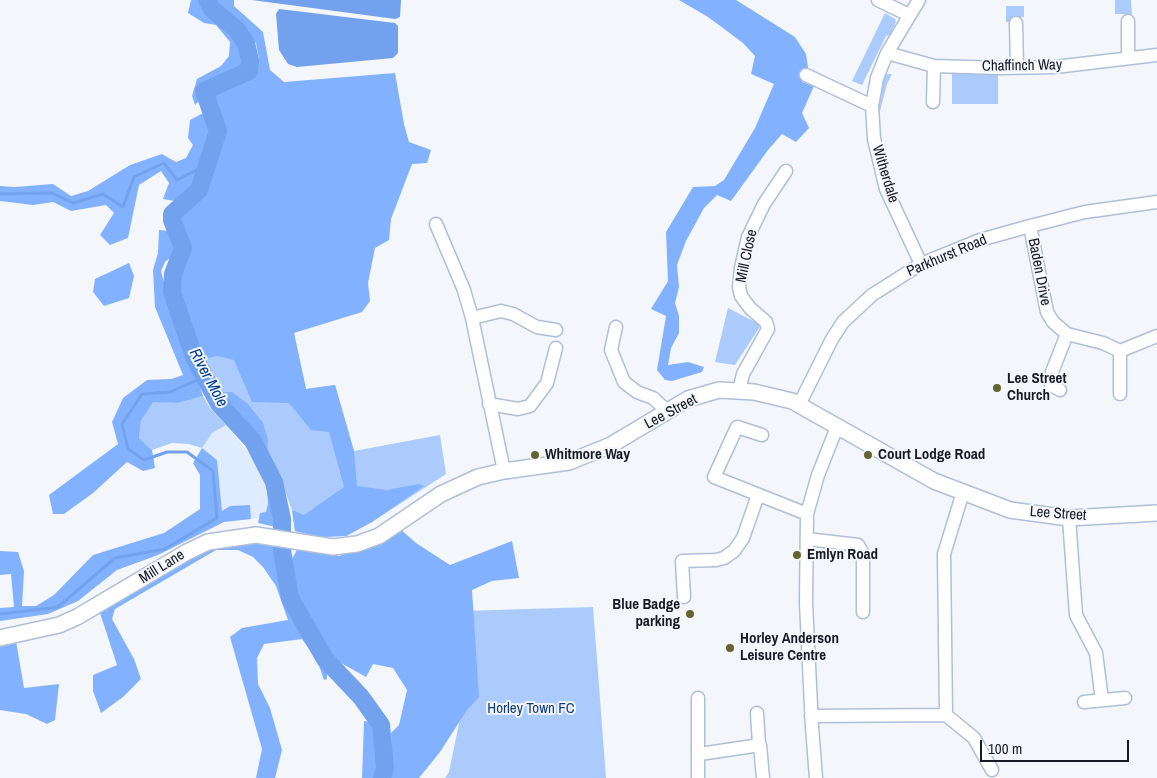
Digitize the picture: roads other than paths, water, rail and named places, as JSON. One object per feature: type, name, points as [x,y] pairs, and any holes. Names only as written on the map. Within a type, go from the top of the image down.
[{"type":"street","points":[[878,0],[910,15]]},
{"type":"street","name":"Witherdale","points":[[919,0],[887,53],[877,78],[872,106],[874,139],[886,188],[921,264]]},
{"type":"street","points":[[1128,20],[1128,58]]},
{"type":"street","points":[[1016,24],[1017,67]]},
{"type":"street","name":"Chaffinch Way","points":[[887,53],[934,66],[1017,67],[1055,67],[1157,55]]},
{"type":"street","points":[[933,102],[934,66]]},
{"type":"street","points":[[806,74],[872,106]]},
{"type":"street","name":"Mill Close","points":[[739,391],[743,374],[768,329],[766,322],[750,308],[741,296],[740,278],[748,237],[764,204],[786,171]]},
{"type":"street","name":"Parkhurst Road","points":[[800,405],[832,339],[844,322],[872,295],[921,264],[980,240],[1030,226],[1085,212],[1157,202]]},
{"type":"street","points":[[436,224],[464,290],[472,318],[504,471]]},
{"type":"street","name":"Baden Drive","points":[[1030,226],[1046,312],[1066,334]]},
{"type":"street","points":[[472,318],[501,311],[513,314],[536,326],[556,330]]},
{"type":"street","points":[[616,326],[611,350],[624,382],[637,392],[653,398],[666,410]]},
{"type":"street","points":[[1051,388],[1056,359],[1066,334],[1103,343],[1120,351],[1157,336]]},
{"type":"street","points":[[489,404],[518,409],[530,406],[547,383],[556,348]]},
{"type":"street","points":[[1120,351],[1120,394]]},
{"type":"street","name":"Lee Street","points":[[333,547],[357,544],[380,536],[441,494],[478,478],[504,471],[569,462],[585,456],[611,445],[666,410],[688,399],[719,390],[776,396],[800,405],[934,481],[1010,510],[1069,518],[1157,513]]},
{"type":"street","points":[[762,435],[737,427],[714,477],[807,514]]},
{"type":"street","points":[[816,778],[811,716],[807,514],[818,475],[837,427]]},
{"type":"street","points":[[946,716],[944,554],[963,492]]},
{"type":"street","points":[[684,597],[682,560],[716,560],[724,558],[734,551],[742,538],[758,495]]},
{"type":"street","points":[[1069,518],[1076,615],[1096,653],[1102,700]]},
{"type":"street","name":"Mill Lane","points":[[0,638],[59,626],[77,618],[187,552],[208,542],[248,535],[268,536],[298,543],[333,547]]},
{"type":"street","points":[[807,539],[858,545],[863,554],[864,612]]},
{"type":"street","points":[[698,698],[700,754],[698,778]]},
{"type":"street","points":[[1084,702],[1125,698]]},
{"type":"street","points":[[757,713],[763,778]]},
{"type":"street","points":[[811,716],[946,716],[974,738],[992,770]]},
{"type":"street","points":[[700,754],[759,745]]},
{"type":"waterway","name":"River Mole","points":[[207,0],[212,9],[236,29],[246,43],[250,60],[249,71],[204,91],[218,131],[199,190],[172,214],[172,220],[183,248],[173,274],[172,292],[194,357],[219,404],[253,441],[274,482],[282,519],[282,550],[290,598],[325,659],[361,697],[381,725],[385,768],[382,778]]},
{"type":"waterway","points":[[0,194],[52,193],[73,203],[103,194],[123,207],[134,177],[164,163],[177,180],[208,164]]},
{"type":"waterway","points":[[0,614],[58,607],[115,558],[165,549],[217,518],[213,471],[187,452],[167,452],[144,460],[128,449],[122,424],[142,394],[170,392],[204,377]]},
{"type":"place","name":"Lee Street Church","points":[[997,388]]},
{"type":"place","name":"Whitmore Way","points":[[535,455]]},
{"type":"place","name":"Court Lodge Road","points":[[868,455]]},
{"type":"place","name":"Emlyn Road","points":[[797,555]]},
{"type":"place","name":"Blue Badge parking","points":[[690,614]]},
{"type":"place","name":"Horley Anderson Leisure Centre","points":[[730,648]]},
{"type":"park label","name":"Horley Town FC","points":[[531,709]]}]
